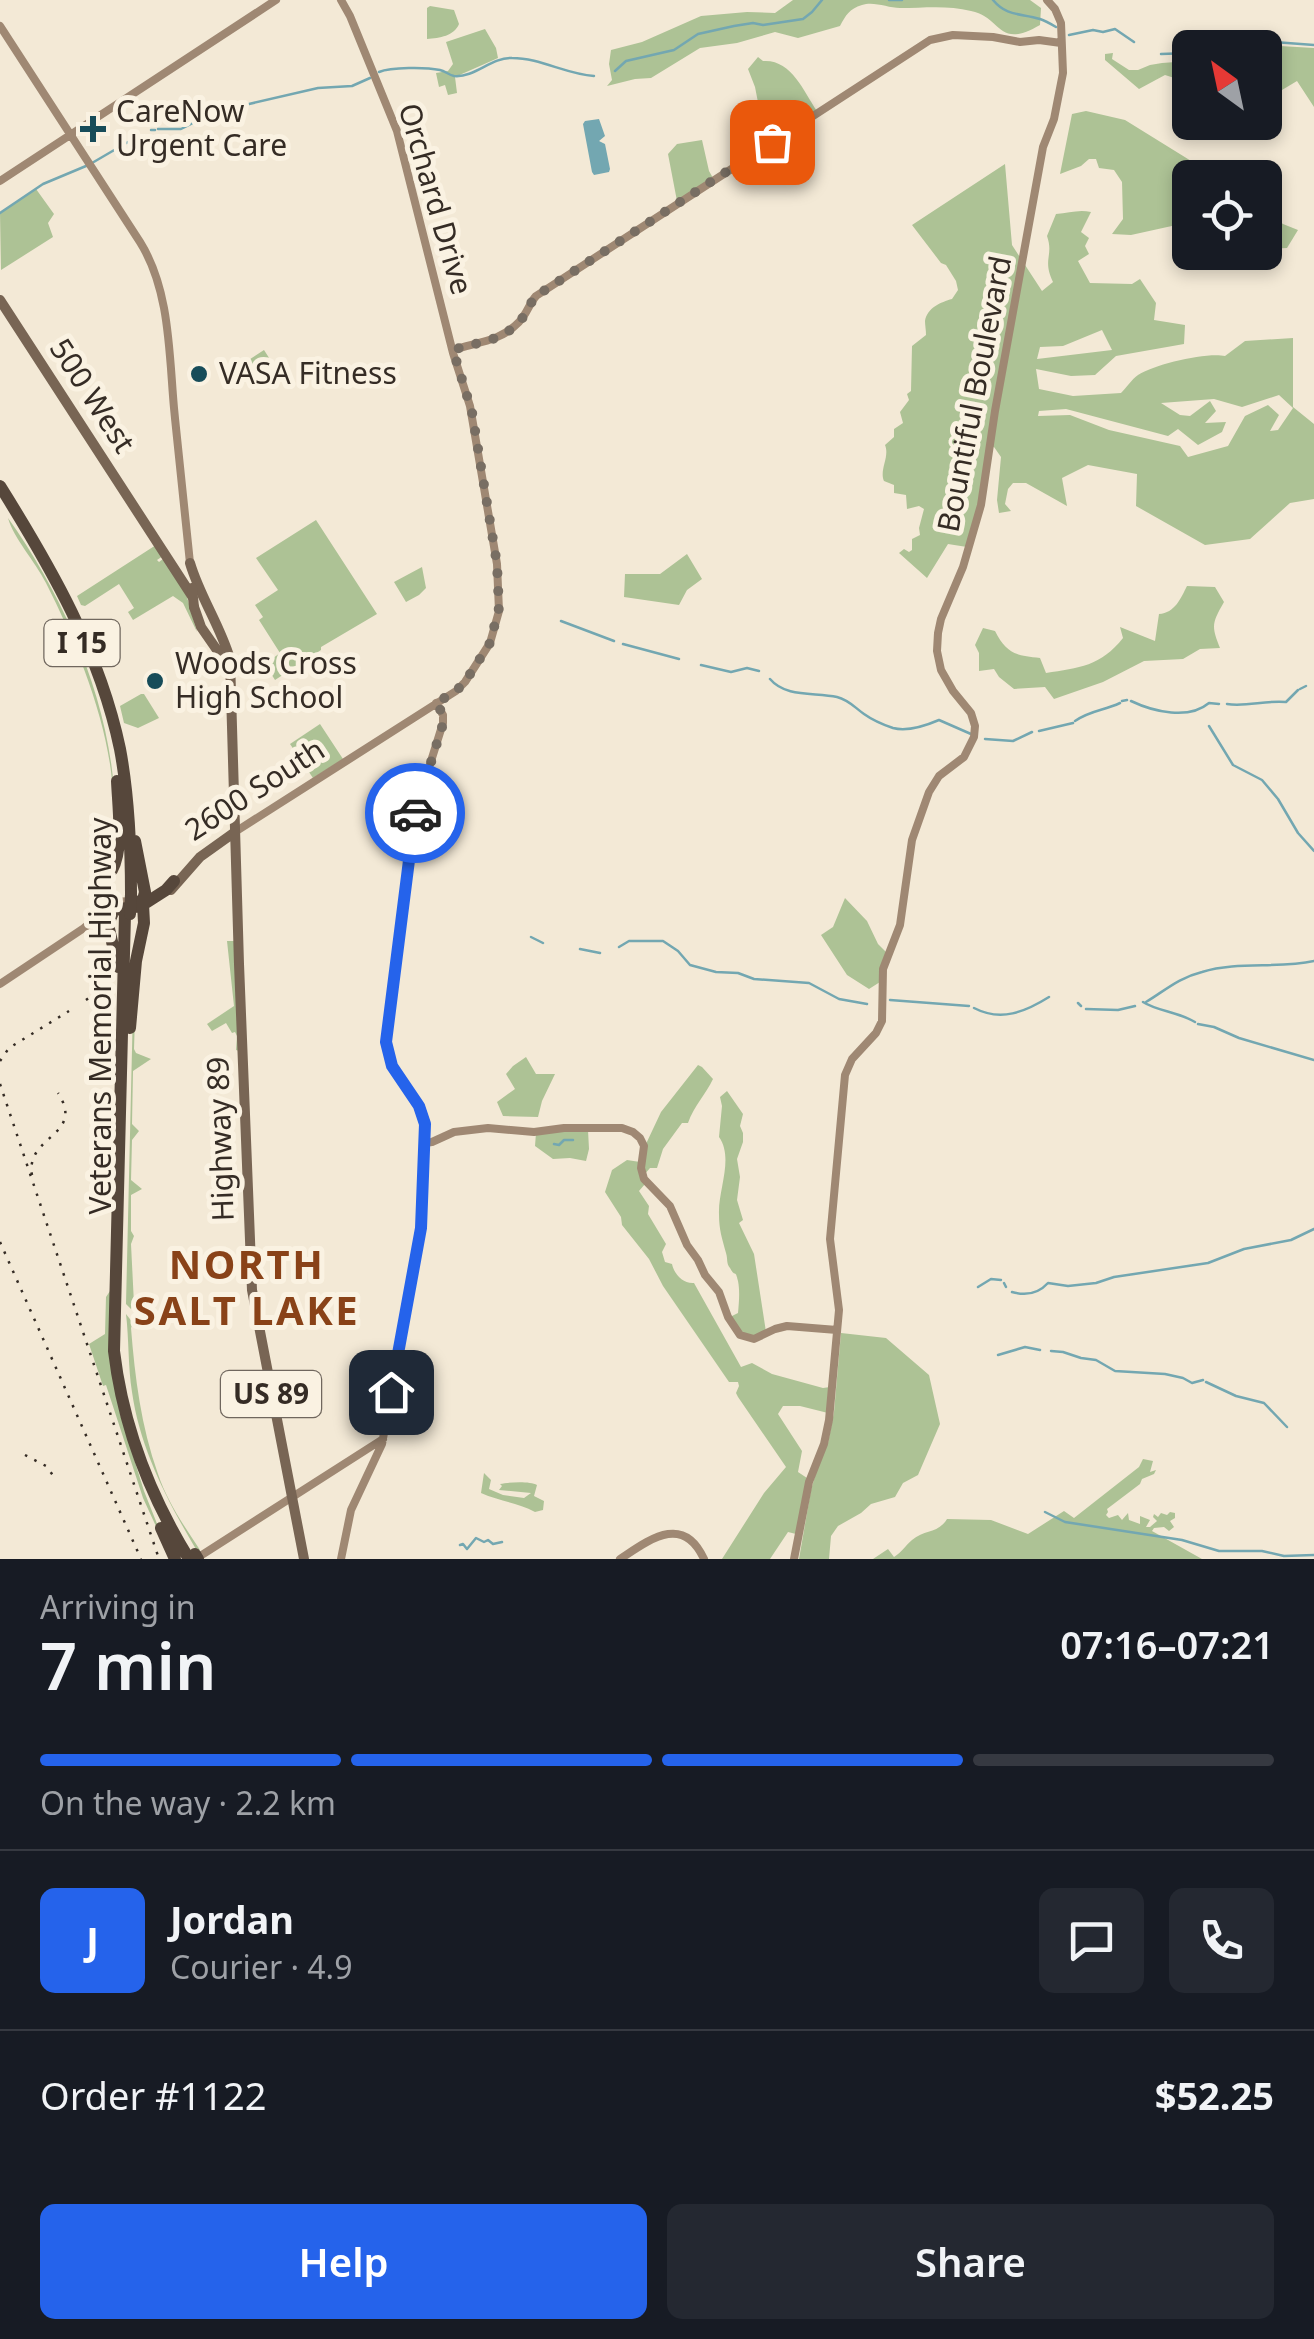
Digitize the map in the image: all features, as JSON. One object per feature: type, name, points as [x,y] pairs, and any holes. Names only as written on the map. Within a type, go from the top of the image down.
[{"type":"highway","name":"Veterans Memorial Highway","points":[[0,486],[84,648],[121,782],[140,902],[114,1351],[144,1491],[190,1557]]},
{"type":"highway","points":[[98,872],[112,870],[116,864],[121,782]]},
{"type":"highway","points":[[122,1009],[118,968],[103,916],[166,890],[174,881]]},
{"type":"highway","name":"Veterans Memorial Highway","points":[[140,902],[122,1009],[123,1367],[144,1456],[190,1557]]},
{"type":"main road","points":[[0,181],[276,0]]},
{"type":"main road","name":"Orchard Drive","points":[[340,0],[396,132],[472,412],[497,564],[499,608],[490,643],[465,682],[453,694],[436,702]]},
{"type":"main road","name":"Bountiful Boulevard","points":[[838,1330],[830,1230],[845,1075],[850,1061],[882,1021],[883,972],[902,919],[912,837],[933,783],[962,759],[974,737],[971,714],[942,670],[938,634],[982,505],[995,411],[1044,142],[1054,119],[1062,80],[1060,19],[1047,0]]},
{"type":"main road","points":[[0,26],[143,247],[155,273],[163,308],[194,607],[198,622],[229,668]]},
{"type":"main road","points":[[453,350],[492,340],[509,330],[522,319],[536,296],[930,40],[979,36],[1061,43]]},
{"type":"main road","name":"500 West","points":[[0,300],[218,636],[229,668]]},
{"type":"main road","points":[[190,564],[223,637],[229,668]]},
{"type":"main road","name":"US 89","points":[[229,668],[235,832]]},
{"type":"main road","points":[[341,1559],[351,1508],[386,1435],[421,1228],[427,1145],[424,1116],[391,1062],[386,1035],[415,812],[443,723],[436,702]]},
{"type":"main road","name":"2600 South","points":[[174,881],[199,853],[436,702]]},
{"type":"main road","points":[[140,902],[173,888],[200,857],[235,832]]},
{"type":"main road","name":"Highway 89","points":[[235,832],[252,1290],[304,1559]]},
{"type":"main road","points":[[0,984],[103,916],[97,901],[98,872]]},
{"type":"main road","points":[[427,1145],[454,1132],[491,1128],[534,1132],[564,1128],[631,1131],[643,1144],[644,1179],[668,1204],[686,1243],[720,1294],[728,1318],[740,1335],[754,1339],[787,1326],[838,1330],[828,1431],[808,1482],[794,1559]]},
{"type":"main road","points":[[190,1557],[292,1498],[386,1435]]},
{"type":"main road","points":[[620,1559],[668,1533],[691,1540],[704,1559]]},
{"type":"green space","points":[[793,0],[1030,0],[1041,8],[1040,25],[1015,34],[1001,30],[981,14],[962,9],[867,4],[851,11],[840,26],[798,38],[775,32],[700,48],[651,78],[607,86],[612,80],[611,50],[642,42],[701,16],[775,13]]},
{"type":"green space","points":[[430,6],[454,10],[459,24],[454,31],[427,39]]},
{"type":"green space","points":[[485,29],[498,58],[455,77],[457,93],[448,95],[445,85],[439,87],[436,73],[448,71],[453,64],[446,42]]},
{"type":"green space","points":[[1282,46],[1314,48],[1314,107],[1297,81],[1282,90]]},
{"type":"green space","points":[[1113,53],[1112,59],[1129,70],[1172,62],[1172,77],[1165,75],[1139,89],[1105,60],[1105,54]]},
{"type":"green space","points":[[758,57],[789,70],[817,111],[766,143],[748,69]]},
{"type":"green space","points":[[1086,111],[1125,120],[1190,160],[1172,160],[1172,226],[1131,235],[1112,234],[1123,219],[1122,182],[1114,170],[1099,168],[1096,159],[1089,159],[1060,174],[1072,114]]},
{"type":"green space","points":[[702,140],[713,178],[677,201],[668,154],[677,144]]},
{"type":"green space","points":[[1005,164],[1012,245],[1042,291],[1053,282],[1048,268],[1047,236],[1056,214],[1091,212],[1081,232],[1089,238],[1085,246],[1089,254],[1078,261],[1090,283],[1132,284],[1140,279],[1156,303],[1154,320],[1185,325],[1184,344],[1116,356],[1095,375],[1071,376],[1036,369],[1039,389],[1073,396],[1121,393],[1138,375],[1156,367],[1194,357],[1225,356],[1245,341],[1293,338],[1293,407],[1314,424],[1314,499],[1290,503],[1250,539],[1205,545],[1136,506],[1137,474],[1088,465],[1062,478],[1067,506],[1026,483],[1013,483],[1005,504],[1011,511],[999,513],[1001,457],[994,447],[987,449],[981,498],[967,547],[948,544],[927,578],[899,553],[912,550],[912,539],[920,535],[924,509],[907,509],[906,495],[894,493],[894,485],[884,481],[885,445],[894,437],[894,429],[903,423],[900,412],[911,391],[912,346],[926,335],[929,313],[952,299],[958,290],[946,265],[912,225]],"holes":[[[1102,330],[1112,350],[1037,359],[1040,347],[1063,346]],[[1279,395],[1293,408],[1278,430],[1270,431],[1279,415],[1268,405],[1245,416],[1228,446],[1188,457],[1180,446],[1109,430],[1070,415],[1038,416],[1039,411],[1066,409],[1168,436],[1178,429],[1198,445],[1222,432],[1226,422],[1205,423],[1216,411],[1210,401],[1190,416],[1180,415],[1161,403],[1214,399],[1242,407]]]},
{"type":"green space","points":[[36,189],[54,214],[48,223],[53,237],[1,270],[0,213]]},
{"type":"green space","points":[[1282,223],[1298,230],[1287,248],[1282,248]]},
{"type":"green space","points":[[264,350],[273,364],[235,388],[230,372]]},
{"type":"green space","points":[[8,518],[54,592],[90,676],[111,764],[113,851],[111,770],[99,715],[58,607]]},
{"type":"green space","points":[[316,520],[377,614],[275,680],[265,664],[280,653],[259,620],[263,617],[255,605],[278,590],[256,558]]},
{"type":"green space","points":[[156,545],[163,556],[157,560],[163,559],[185,590],[197,632],[183,603],[173,596],[133,620],[128,612],[134,608],[119,584],[81,605],[77,596]]},
{"type":"green space","points":[[687,554],[702,579],[687,590],[679,605],[624,597],[625,574],[660,574]]},
{"type":"green space","points":[[422,567],[426,588],[406,602],[394,582]]},
{"type":"green space","points":[[1187,586],[1215,587],[1224,602],[1214,625],[1220,648],[1200,649],[1183,659],[1144,661],[1103,682],[1054,699],[1045,687],[1014,689],[994,669],[979,671],[975,645],[983,628],[995,631],[1013,652],[1040,658],[1046,673],[1098,660],[1123,638],[1120,627],[1155,641],[1159,614],[1173,608]]},
{"type":"green space","points":[[141,694],[159,718],[138,728],[124,723],[120,706]]},
{"type":"green space","points":[[320,724],[343,759],[313,778],[290,744]]},
{"type":"green space","points":[[845,898],[867,921],[886,952],[880,982],[869,989],[847,975],[821,935],[833,927]]},
{"type":"green space","points":[[227,941],[236,941],[239,1051],[237,1036],[226,1023],[212,1031],[207,1024],[234,1006]]},
{"type":"green space","points":[[136,985],[134,1049],[151,1059],[133,1071],[132,1124],[139,1131],[132,1140],[131,1180],[142,1189],[131,1195],[131,1309],[126,1304],[133,1007]]},
{"type":"green space","points":[[526,1057],[536,1074],[555,1074],[538,1117],[503,1116],[497,1102],[515,1089],[506,1074]]},
{"type":"green space","points":[[698,1065],[713,1079],[688,1123],[682,1123],[663,1149],[657,1168],[650,1168],[644,1175],[645,1146],[661,1112]]},
{"type":"green space","points":[[727,1091],[743,1114],[737,1200],[743,1220],[739,1223],[754,1254],[766,1332],[757,1337],[742,1335],[730,1317],[738,1313],[739,1285],[728,1264],[719,1214],[725,1164],[719,1137],[720,1097]]},
{"type":"green space","points":[[588,1130],[586,1161],[553,1159],[535,1146],[536,1133]]},
{"type":"green space","points":[[627,1160],[640,1162],[645,1184],[639,1191],[666,1244],[662,1252],[665,1262],[672,1264],[683,1280],[694,1283],[741,1367],[752,1363],[772,1374],[830,1387],[828,1413],[783,1406],[778,1414],[802,1451],[798,1472],[807,1478],[796,1534],[788,1532],[770,1559],[722,1559],[764,1493],[786,1467],[738,1397],[738,1382],[729,1382],[649,1259],[622,1225],[605,1192],[612,1170]]},
{"type":"green space","points":[[110,1291],[120,1414],[171,1559],[143,1498],[89,1344],[105,1334],[106,1297]]},
{"type":"green space","points":[[126,1314],[133,1323],[143,1420],[166,1494],[136,1413]]},
{"type":"green space","points":[[841,1333],[886,1338],[929,1375],[940,1424],[918,1475],[903,1483],[895,1497],[871,1504],[838,1526],[831,1536],[829,1559],[799,1559],[811,1490],[828,1443],[834,1412]]},
{"type":"green space","points":[[1143,1459],[1153,1461],[1150,1472],[1156,1470],[1154,1474],[1142,1479],[1107,1509],[1106,1515],[1118,1515],[1122,1520],[1128,1513],[1129,1520],[1140,1524],[1140,1516],[1150,1520],[1146,1527],[1150,1527],[1157,1521],[1154,1514],[1158,1517],[1161,1513],[1175,1513],[1170,1521],[1174,1527],[1169,1531],[1164,1527],[1152,1531],[1202,1559],[873,1559],[888,1549],[894,1557],[912,1540],[940,1527],[947,1519],[991,1520],[1028,1534],[1064,1511],[1074,1518],[1139,1467]]},
{"type":"green space","points":[[484,1473],[491,1480],[489,1489],[503,1495],[524,1498],[531,1493],[499,1490],[500,1484],[537,1485],[534,1496],[544,1501],[543,1510],[535,1512],[481,1493]]},
{"type":"water","points":[[599,119],[605,136],[599,141],[605,144],[610,169],[594,175],[583,124]]},
{"type":"waterway","points":[[615,71],[626,61],[674,50],[698,34],[753,23],[803,19],[822,0]]},
{"type":"waterway","points":[[889,0],[902,0]]},
{"type":"waterway","points":[[993,0],[1009,12],[1056,27]]},
{"type":"waterway","points":[[1069,35],[1115,29],[1134,42]]},
{"type":"waterway","points":[[1282,43],[1314,45]]},
{"type":"waterway","points":[[1161,54],[1172,54]]},
{"type":"waterway","points":[[379,72],[426,68],[462,76],[512,58],[594,76]]},
{"type":"waterway","points":[[249,104],[318,88],[352,86],[370,78]]},
{"type":"waterway","points":[[199,119],[243,106]]},
{"type":"waterway","points":[[158,129],[181,129],[193,123]]},
{"type":"waterway","points":[[92,163],[128,142]]},
{"type":"waterway","points":[[0,213],[43,184],[86,166]]},
{"type":"waterway","points":[[561,621],[614,641]]},
{"type":"waterway","points":[[623,644],[679,659]]},
{"type":"waterway","points":[[701,665],[731,672],[747,668],[759,671]]},
{"type":"waterway","points":[[770,679],[792,692],[841,698],[893,728],[910,729],[939,720],[971,734]]},
{"type":"waterway","points":[[1300,689],[1306,686]]},
{"type":"waterway","points":[[1227,704],[1286,702],[1298,690]]},
{"type":"waterway","points":[[1122,701],[1127,700]]},
{"type":"waterway","points":[[1131,701],[1182,713],[1209,703],[1219,704]]},
{"type":"waterway","points":[[1075,721],[1120,703]]},
{"type":"waterway","points":[[1039,731],[1073,723]]},
{"type":"waterway","points":[[1209,726],[1233,765],[1262,780],[1314,851]]},
{"type":"waterway","points":[[985,739],[1013,741],[1032,732]]},
{"type":"waterway","points":[[531,937],[543,943]]},
{"type":"waterway","points":[[619,947],[629,941],[663,941],[690,965],[754,979],[809,983],[839,999],[867,1004]]},
{"type":"waterway","points":[[580,949],[600,953]]},
{"type":"waterway","points":[[1146,1002],[1202,972],[1314,961]]},
{"type":"waterway","points":[[974,1008],[1003,1015],[1049,997]]},
{"type":"waterway","points":[[890,1000],[969,1006]]},
{"type":"waterway","points":[[1143,1002],[1195,1022]]},
{"type":"waterway","points":[[1078,1003],[1081,1006]]},
{"type":"waterway","points":[[1086,1009],[1135,1006]]},
{"type":"waterway","points":[[1198,1024],[1314,1060]]},
{"type":"waterway","points":[[554,1144],[573,1140]]},
{"type":"waterway","points":[[1012,1292],[1027,1294],[1048,1283],[1096,1283],[1208,1263],[1244,1249],[1291,1240],[1314,1229]]},
{"type":"waterway","points":[[978,1287],[991,1279],[1001,1280]]},
{"type":"waterway","points":[[1004,1283],[1006,1287]]},
{"type":"waterway","points":[[998,1355],[1025,1347],[1040,1350]]},
{"type":"waterway","points":[[1051,1351],[1096,1360],[1115,1371],[1165,1374],[1192,1383],[1203,1380]]},
{"type":"waterway","points":[[1206,1382],[1264,1403],[1287,1427]]},
{"type":"waterway","points":[[1045,1512],[1065,1522],[1182,1540],[1219,1551],[1314,1555]]},
{"type":"waterway","points":[[460,1545],[467,1549],[476,1538],[493,1544],[502,1542]]},
{"type":"railway","points":[[86,1000],[93,995]]},
{"type":"railway","points":[[0,1061],[9,1048],[69,1011]]},
{"type":"railway","points":[[0,1084],[159,1559]]},
{"type":"railway","points":[[32,1175],[37,1151],[65,1118],[58,1093]]},
{"type":"railway","points":[[0,1242],[141,1559]]},
{"type":"railway","points":[[25,1455],[46,1466],[55,1478]]},
{"type":"way so far","points":[[415,813],[444,719],[436,702],[453,694],[465,682],[490,643],[499,608],[497,564],[472,412],[453,350],[492,340],[509,330],[522,319],[536,296],[772,142]]},
{"type":"place","name":"CareNow Urgent Care","points":[[93,129]]},
{"type":"place","name":"VASA Fitness","points":[[199,374]]},
{"type":"place","name":"Woods Cross High School","points":[[155,681]]},
{"type":"district","name":"NORTH SALT LAKE","points":[[247,1288]]},
{"type":"route","points":[[391,1392],[421,1228],[424,1160],[424,1116],[392,1066],[386,1042],[415,813]]}]
